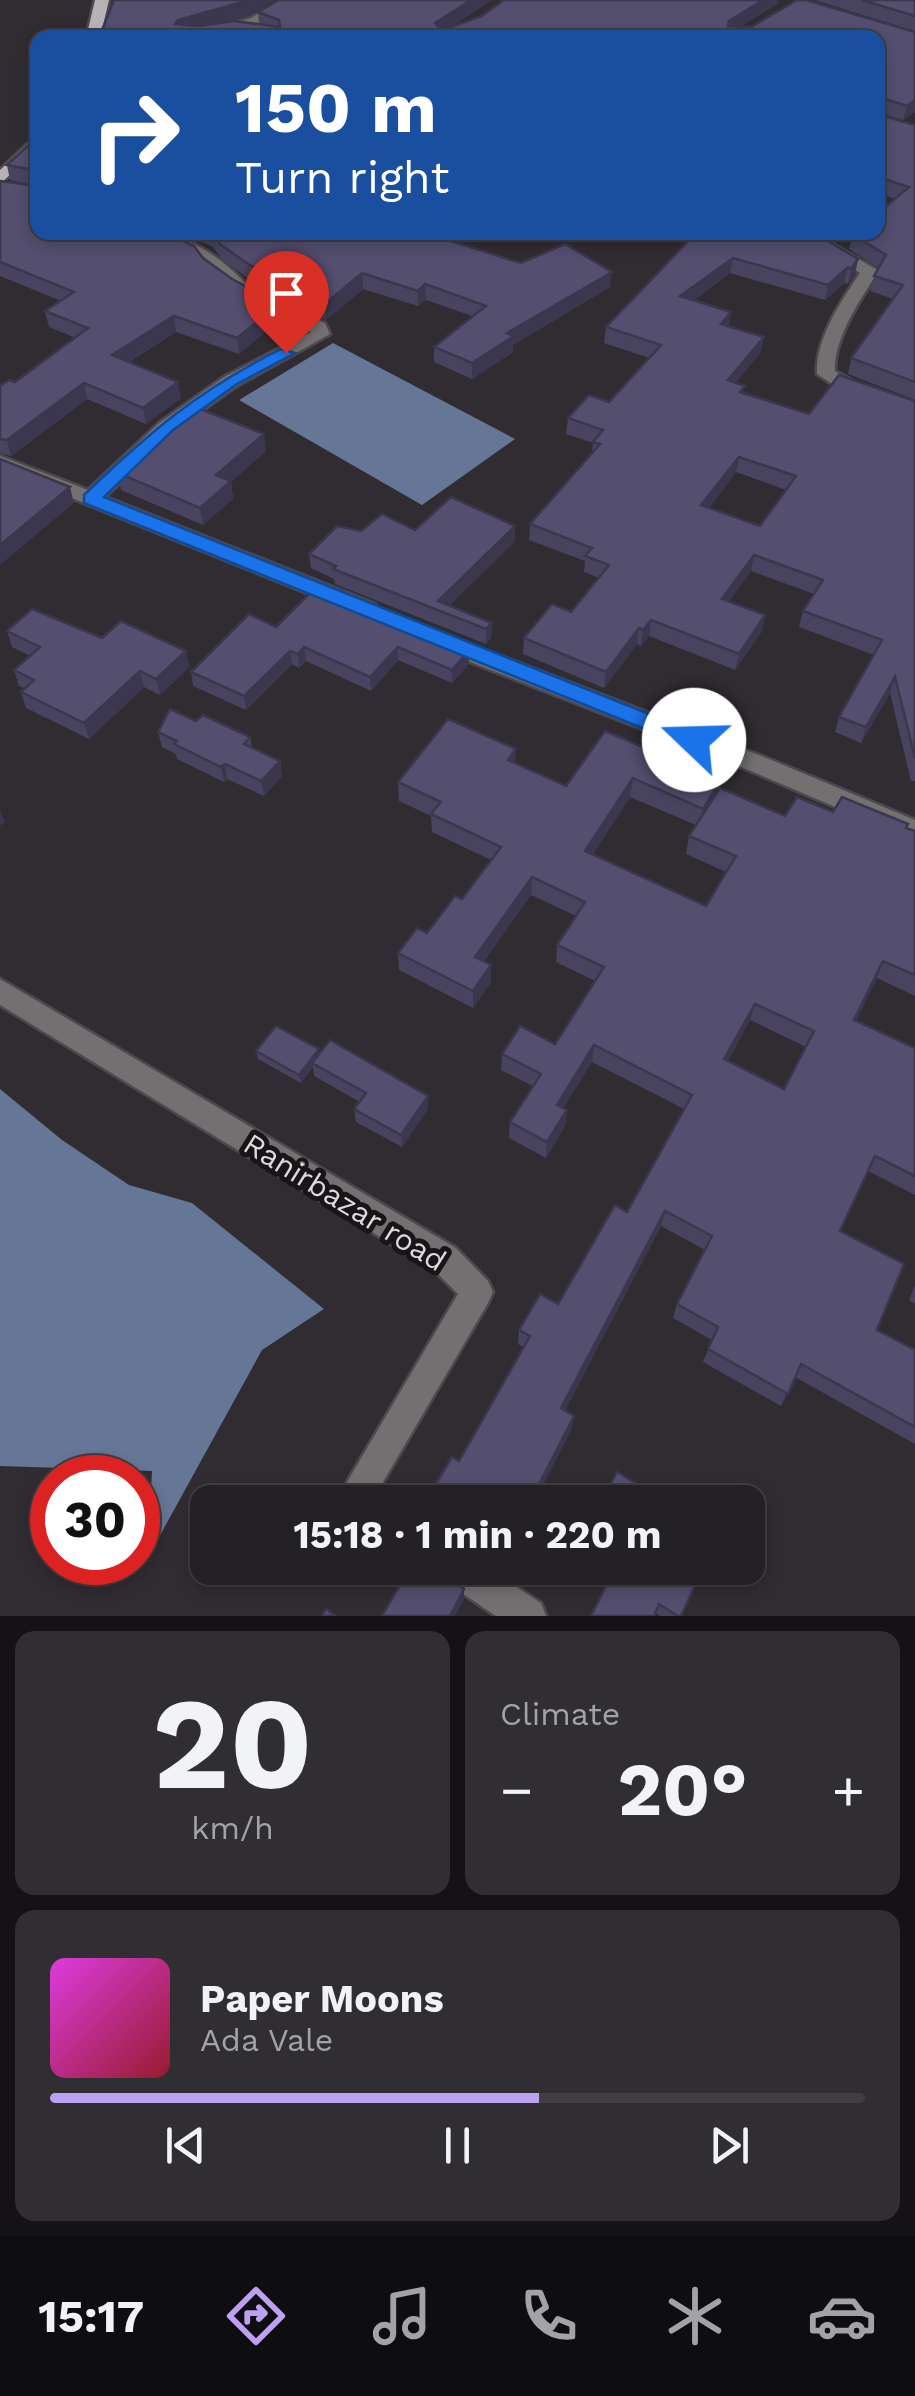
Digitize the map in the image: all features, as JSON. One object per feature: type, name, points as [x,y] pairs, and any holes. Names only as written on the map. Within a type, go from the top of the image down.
[{"type":"main road","points":[[95,30],[102,0]]},
{"type":"main road","points":[[4,185],[30,150]]},
{"type":"street","points":[[224,30],[290,0]]},
{"type":"street","points":[[238,27],[247,30]]},
{"type":"street","points":[[91,499],[166,426],[231,381],[321,334],[319,327],[242,287],[213,266],[205,254],[169,240]]},
{"type":"street","points":[[813,240],[870,270],[840,316],[839,330],[825,358],[826,374],[851,388],[915,410]]},
{"type":"street","points":[[0,462],[384,617]]},
{"type":"street","points":[[418,632],[760,765],[915,831]]},
{"type":"street","name":"Ranirbazar road","points":[[0,992],[444,1260],[476,1292],[364,1482],[366,1485]]},
{"type":"street","points":[[482,1585],[528,1616]]},
{"type":"water","points":[[333,343],[515,439],[422,505],[239,400]]},
{"type":"water","points":[[0,1089],[62,1140],[129,1185],[192,1203],[324,1309],[262,1350],[160,1535],[160,1455],[30,1455],[30,1467],[0,1466]]},
{"type":"building","points":[[114,0],[249,0],[175,24],[199,26],[234,21],[280,27],[279,20],[258,12],[279,0],[471,0],[435,23],[439,28],[482,16],[504,0],[763,0],[729,21],[728,26],[751,27],[797,0],[806,0],[915,32],[915,100],[907,106],[885,99],[885,30],[102,30]]},
{"type":"building","points":[[862,0],[915,0],[915,16]]},
{"type":"building","points":[[885,116],[915,125],[915,382],[851,358],[903,285],[874,276],[886,255],[862,240],[885,240],[885,207],[909,187],[885,179]]},
{"type":"building","points":[[30,144],[30,169],[7,165]]},
{"type":"building","points":[[0,181],[30,185],[30,240],[181,240],[194,246],[203,258],[232,279],[302,316],[275,328],[264,316],[237,338],[174,316],[112,355],[178,382],[143,408],[84,383],[7,440],[0,439],[0,386],[9,380],[15,382],[88,328],[45,311],[74,292],[0,262]]},
{"type":"building","points":[[217,240],[447,240],[521,263],[565,244],[612,272],[507,333],[514,336],[472,363],[434,347],[486,306],[425,284],[418,291],[362,273],[325,304],[248,264]]},
{"type":"building","points":[[689,240],[826,240],[858,259],[828,285],[733,258],[680,296],[731,312],[721,324],[764,337],[728,380],[745,386],[740,392],[809,414],[839,375],[915,401],[915,758],[895,677],[866,727],[839,717],[882,640],[803,611],[823,580],[754,555],[722,599],[765,615],[739,654],[651,620],[643,630],[639,628],[606,672],[524,638],[552,604],[571,612],[609,565],[585,556],[592,548],[530,524],[600,444],[593,442],[603,430],[568,418],[589,395],[609,402],[661,345],[606,327]],"holes":[[[739,457],[796,476],[760,526],[701,505]]]},
{"type":"building","points":[[198,408],[264,434],[216,475],[231,481],[200,508],[118,473]]},
{"type":"building","points":[[0,459],[70,487],[0,545]]},
{"type":"building","points":[[451,497],[515,526],[438,601],[492,623],[486,629],[333,569],[336,566],[309,554],[337,526],[361,531],[382,514],[415,530]]},
{"type":"building","points":[[315,588],[469,650],[452,670],[398,647],[370,677],[304,647],[298,654],[290,651],[244,696],[191,672],[249,614],[276,627]]},
{"type":"building","points":[[32,609],[102,638],[121,621],[186,651],[156,679],[140,671],[84,723],[21,692],[34,680],[14,670],[40,647],[7,631]]},
{"type":"building","points":[[170,709],[196,721],[203,715],[250,737],[244,744],[280,761],[261,781],[225,764],[221,767],[158,732]]},
{"type":"building","points":[[448,719],[516,749],[508,760],[566,786],[605,731],[721,780],[703,809],[633,778],[585,851],[706,906],[736,856],[689,836],[720,788],[785,816],[797,797],[833,812],[842,797],[908,824],[906,828],[915,831],[915,975],[883,961],[854,1020],[915,1048],[915,1176],[875,1156],[840,1231],[904,1264],[877,1330],[915,1350],[915,1427],[801,1364],[788,1394],[708,1349],[718,1327],[677,1304],[712,1236],[665,1211],[561,1408],[574,1416],[539,1485],[435,1485],[452,1457],[459,1461],[530,1336],[519,1330],[540,1294],[558,1304],[615,1205],[627,1212],[692,1095],[594,1045],[557,1105],[567,1110],[547,1142],[510,1122],[541,1074],[502,1054],[520,1026],[555,1044],[604,967],[557,945],[585,902],[532,877],[475,957],[491,965],[473,991],[398,953],[417,928],[427,933],[455,896],[462,899],[501,847],[431,814],[441,802],[398,782]],"holes":[[[755,1004],[814,1031],[784,1089],[724,1059]]]},
{"type":"building","points":[[276,1026],[319,1049],[299,1075],[256,1051]]},
{"type":"building","points":[[330,1040],[428,1096],[401,1135],[354,1109],[366,1093],[312,1063]]},
{"type":"building","points":[[617,1472],[639,1485],[610,1485]]},
{"type":"building","points":[[400,1585],[458,1585],[464,1589],[450,1616],[382,1616]]},
{"type":"building","points":[[606,1585],[695,1585],[681,1616],[659,1604],[654,1616],[591,1616]]},
{"type":"route","points":[[286,353],[231,381],[166,426],[91,499],[282,572],[434,639],[694,740]]}]
